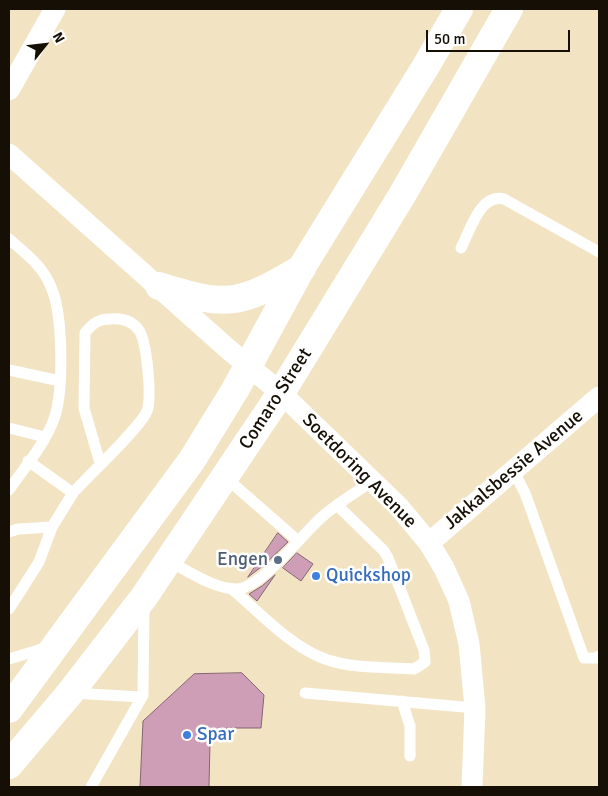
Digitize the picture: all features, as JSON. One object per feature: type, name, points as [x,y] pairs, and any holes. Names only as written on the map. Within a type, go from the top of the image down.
[{"type":"street","points":[[9,90],[55,9]]},
{"type":"street","name":"Comaro Street","points":[[9,709],[54,645],[192,460],[248,367],[302,267],[421,75],[459,9]]},
{"type":"street","name":"Comaro Street","points":[[9,766],[70,693],[144,597],[281,394],[401,196],[509,9]]},
{"type":"street","name":"Soetdoring Avenue","points":[[9,154],[248,367],[281,394],[400,507],[428,543],[444,568],[459,601],[469,644],[475,708],[472,787]]},
{"type":"street","points":[[158,286],[202,298],[235,300],[264,290],[302,267]]},
{"type":"street","name":"Jakkalsbessie Avenue","points":[[428,543],[599,397]]},
{"type":"lane","points":[[461,248],[480,210],[489,200],[496,197],[504,199],[599,252]]},
{"type":"lane","points":[[9,239],[39,266],[51,286],[58,306],[60,381],[54,418],[45,437],[10,484]]},
{"type":"lane","points":[[9,609],[39,562],[52,528],[73,493],[137,425],[146,412],[149,402],[144,342],[139,330],[131,323],[119,318],[101,319],[91,325],[85,333],[84,408],[100,464]]},
{"type":"lane","points":[[9,370],[60,381]]},
{"type":"lane","points":[[9,428],[45,437]]},
{"type":"lane","points":[[28,461],[73,493]]},
{"type":"lane","points":[[514,470],[526,493],[584,658],[596,658],[599,656]]},
{"type":"lane","points":[[225,477],[297,540]]},
{"type":"lane","points":[[169,560],[217,585],[232,589],[249,586],[262,578],[297,540],[336,505],[374,481]]},
{"type":"lane","points":[[232,589],[294,641],[326,659],[352,665],[414,669],[421,666],[425,662],[424,650],[388,558],[384,551],[336,505]]},
{"type":"lane","points":[[9,532],[18,528],[52,528]]},
{"type":"lane","points":[[91,787],[142,696],[144,597]]},
{"type":"lane","points":[[9,659],[54,645]]},
{"type":"lane","points":[[70,693],[142,696]]},
{"type":"lane","points":[[305,693],[475,708]]},
{"type":"lane","points":[[402,701],[410,726],[410,756]]},
{"type":"building","points":[[278,533],[288,542],[264,565],[248,577]]},
{"type":"building","points":[[297,553],[313,564],[301,581],[283,568]]},
{"type":"building","points":[[275,575],[257,601],[249,594],[262,586]]},
{"type":"building","points":[[242,673],[264,695],[261,728],[227,728],[210,742],[209,787],[140,787],[143,721],[194,674]]},
{"type":"place","name":"Engen","points":[[278,560]]},
{"type":"place","name":"Quickshop","points":[[316,576]]},
{"type":"place","name":"Spar","points":[[187,735]]}]
